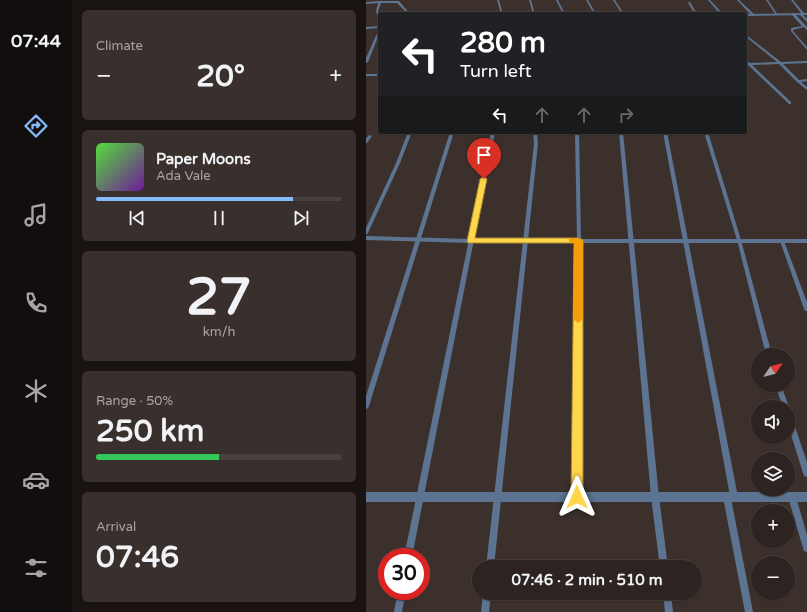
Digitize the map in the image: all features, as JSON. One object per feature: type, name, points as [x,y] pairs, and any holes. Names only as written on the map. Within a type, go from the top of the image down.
[{"type":"street","points":[[498,0],[501,12]]},
{"type":"street","points":[[530,0],[533,12]]},
{"type":"street","points":[[558,0],[563,12]]},
{"type":"street","points":[[586,0],[594,12]]},
{"type":"street","points":[[614,0],[623,12]]},
{"type":"street","points":[[709,0],[720,12]]},
{"type":"street","points":[[738,0],[753,15]]},
{"type":"street","points":[[767,0],[777,14]]},
{"type":"street","points":[[792,0],[804,14],[807,21]]},
{"type":"street","points":[[366,2],[398,2],[407,12]]},
{"type":"street","points":[[378,14],[377,11],[380,2]]},
{"type":"street","points":[[688,3],[695,12]]},
{"type":"street","points":[[793,14],[807,29]]},
{"type":"street","points":[[747,15],[804,14]]},
{"type":"street","points":[[804,26],[796,27],[792,31],[807,49]]},
{"type":"street","points":[[366,28],[378,28]]},
{"type":"street","points":[[366,62],[378,33]]},
{"type":"street","points":[[747,37],[780,63],[807,89]]},
{"type":"street","points":[[747,62],[790,103]]},
{"type":"street","points":[[750,64],[807,62]]},
{"type":"street","points":[[366,76],[378,75]]},
{"type":"street","points":[[798,81],[807,80]]},
{"type":"street","points":[[366,233],[398,163],[409,134]]},
{"type":"street","points":[[366,406],[451,134]]},
{"type":"street","points":[[410,548],[493,134]]},
{"type":"street","points":[[491,560],[499,497],[536,134]]},
{"type":"street","points":[[577,134],[577,497]]},
{"type":"street","points":[[621,134],[655,497],[663,560]]},
{"type":"street","points":[[665,134],[686,240],[749,612]]},
{"type":"street","points":[[707,134],[739,240],[767,348]]},
{"type":"street","points":[[366,142],[370,136]]},
{"type":"street","points":[[366,238],[471,241],[807,241]]},
{"type":"street","points":[[782,241],[807,309]]},
{"type":"street","points":[[795,436],[807,473]]},
{"type":"street","points":[[366,497],[807,498]]},
{"type":"street","points":[[792,498],[807,548]]},
{"type":"street","points":[[398,612],[400,600]]},
{"type":"street","points":[[485,612],[486,600]]},
{"type":"street","points":[[668,600],[670,612]]},
{"type":"slow traffic","points":[[572,240],[578,240],[578,319]]},
{"type":"route","points":[[484,179],[471,241],[578,240],[577,497]]}]
